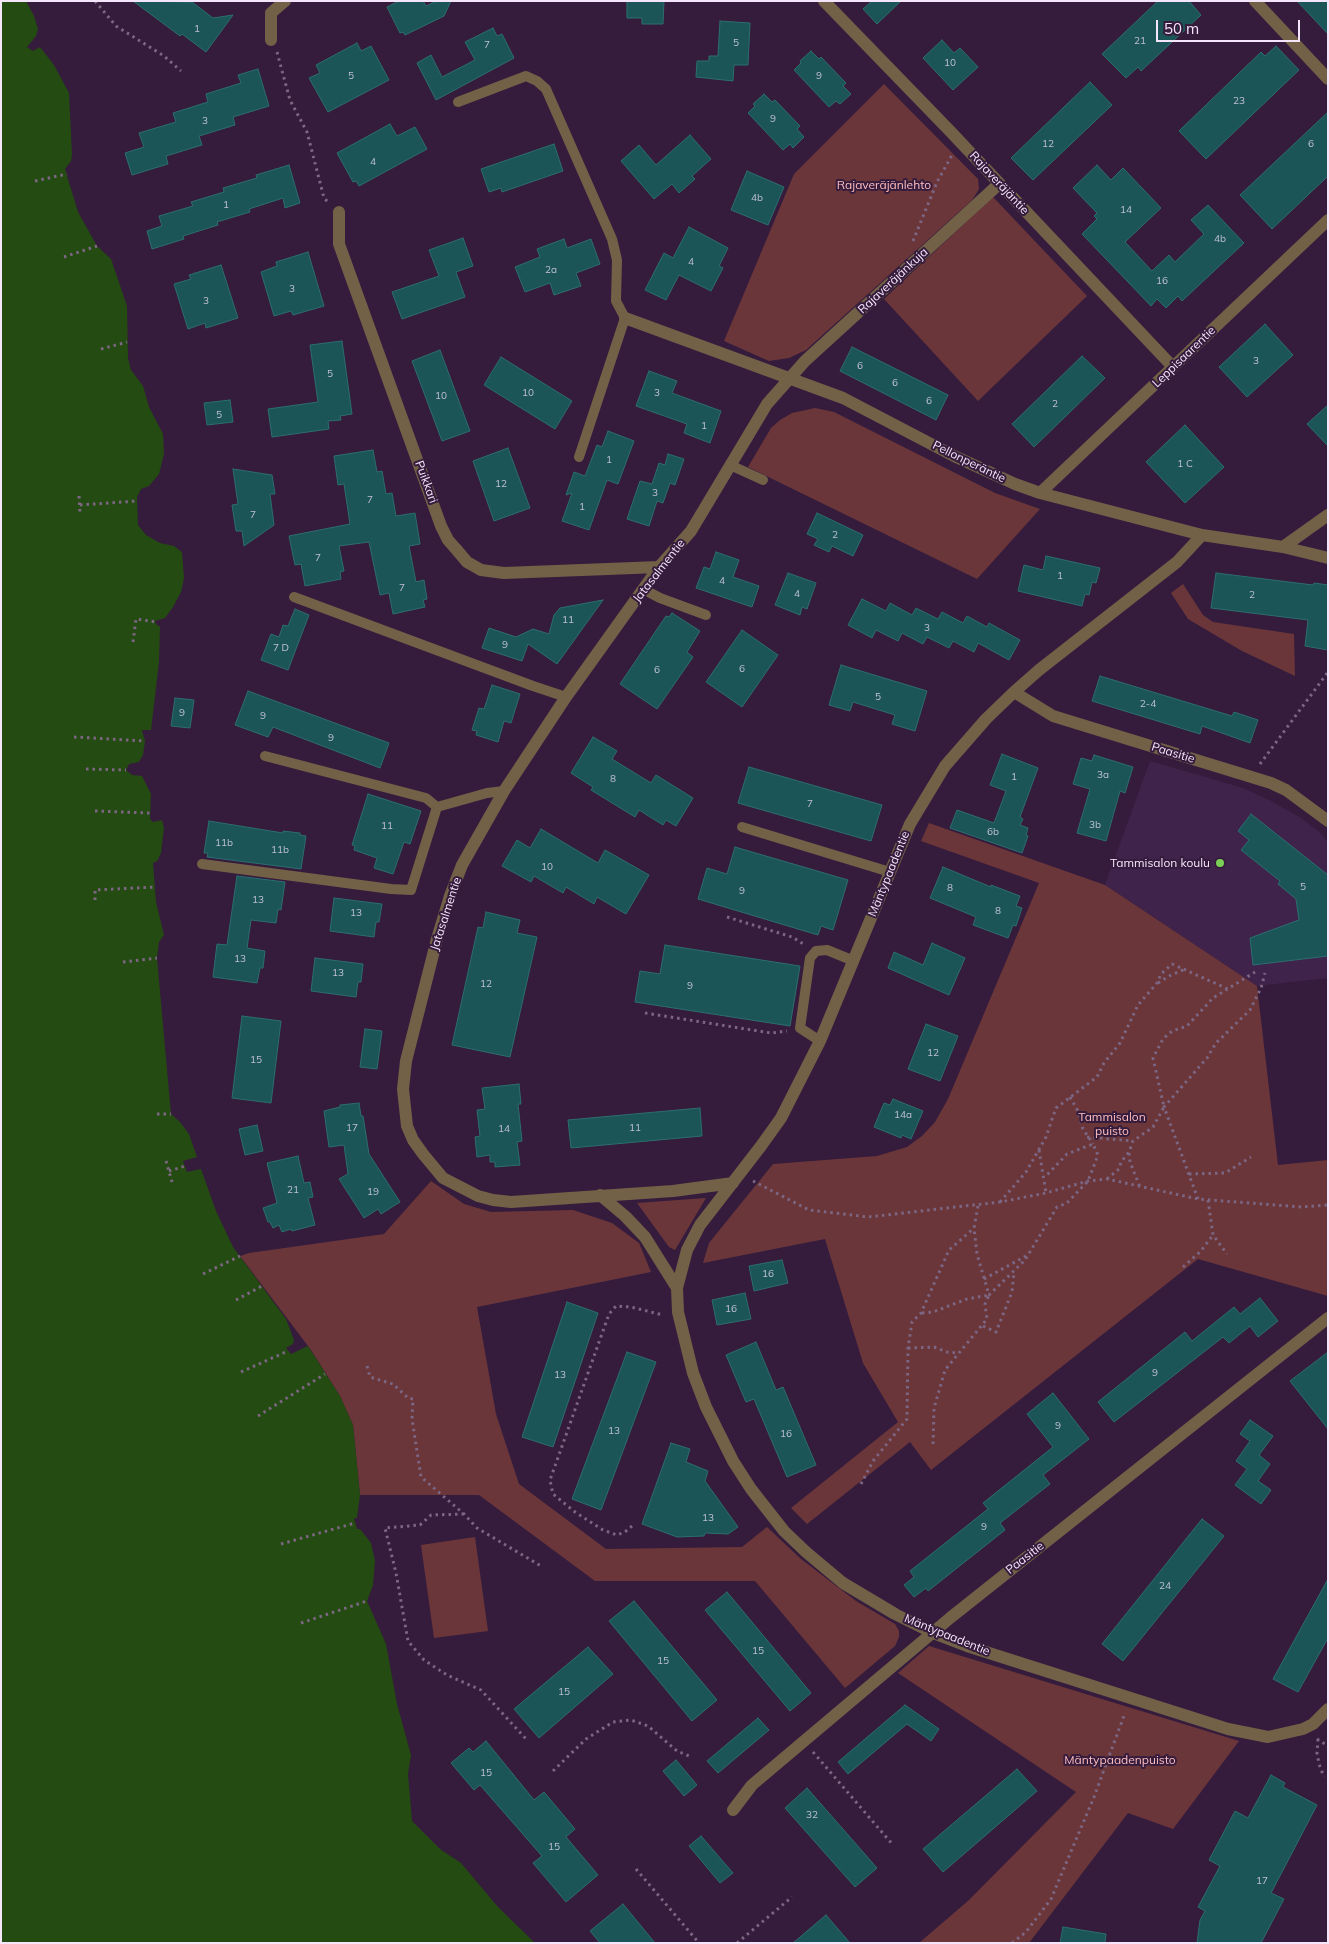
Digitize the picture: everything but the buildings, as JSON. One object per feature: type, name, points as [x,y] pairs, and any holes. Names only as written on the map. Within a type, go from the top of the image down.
[{"type":"street","points":[[271,40],[271,13],[285,1]]},
{"type":"street","name":"Rajaveräjäntie","points":[[824,1],[1173,367]]},
{"type":"street","points":[[1255,1],[1328,79]]},
{"type":"street","name":"Rajaveräjänkuja","points":[[788,379],[999,184]]},
{"type":"street","name":"Puikkari","points":[[340,212],[339,244],[441,526],[456,550],[467,562],[481,570],[504,573],[659,567]]},
{"type":"street","name":"Leppisaarentie","points":[[1040,493],[1328,220]]},
{"type":"street","name":"Pellonperäntie","points":[[625,318],[843,398],[954,456],[1015,484],[1040,493],[1202,536],[1283,547],[1328,558]]},
{"type":"street","name":"Jatasalmentie","points":[[732,1182],[673,1191],[511,1202],[478,1196],[443,1178],[413,1140],[407,1126],[403,1089],[406,1061],[437,939],[450,896],[462,866],[504,791],[566,697],[659,567],[690,531],[767,404],[788,379]]},
{"type":"street","points":[[1283,547],[1328,515]]},
{"type":"street","name":"Mäntypaadentie","points":[[1202,536],[1177,562],[1039,670],[1014,692],[986,718],[945,766],[910,824],[820,1041],[781,1118],[700,1225],[687,1250],[677,1288],[680,1318],[693,1373],[706,1407],[751,1490],[784,1531],[843,1583],[895,1614],[967,1646],[1228,1729],[1268,1736],[1302,1729],[1312,1724],[1328,1709]]},
{"type":"street","name":"Paasitie","points":[[1014,692],[1053,716],[1270,783],[1286,790],[1328,821]]},
{"type":"street","name":"Mäntypaadentie","points":[[600,1195],[645,1236],[677,1288]]},
{"type":"street","name":"Paasitie","points":[[733,1810],[752,1785],[933,1632],[1328,1318]]},
{"type":"lane","points":[[458,102],[526,76],[537,81],[546,89],[612,239],[617,260],[616,301],[625,318],[579,457]]},
{"type":"lane","points":[[730,465],[763,480]]},
{"type":"lane","points":[[643,589],[660,598],[706,615]]},
{"type":"lane","points":[[294,597],[566,697]]},
{"type":"lane","points":[[265,756],[426,798],[438,807]]},
{"type":"lane","points":[[438,807],[487,792],[504,791]]},
{"type":"lane","points":[[202,864],[411,890],[438,807]]},
{"type":"lane","points":[[742,827],[890,872]]},
{"type":"lane","points":[[820,1041],[800,1028],[810,958],[816,951],[827,950],[854,961]]},
{"type":"path","points":[[95,1],[116,26],[164,56],[181,71]]},
{"type":"path","points":[[271,40],[279,56],[290,100],[307,132],[324,198],[340,212]]},
{"type":"path","points":[[908,267],[913,238],[937,182],[952,156],[949,130]]},
{"type":"path","points":[[35,181],[67,174]]},
{"type":"path","points":[[64,257],[98,246]]},
{"type":"path","points":[[102,349],[127,342]]},
{"type":"path","points":[[79,496],[80,514]]},
{"type":"path","points":[[80,505],[137,502]]},
{"type":"path","points":[[133,642],[136,619],[156,622]]},
{"type":"path","points":[[1258,766],[1328,672]]},
{"type":"path","points":[[74,736],[144,741]]},
{"type":"path","points":[[86,769],[126,770]]},
{"type":"path","points":[[95,811],[150,813]]},
{"type":"path","points":[[95,900],[95,890],[155,887]]},
{"type":"path","points":[[727,916],[792,937],[816,951]]},
{"type":"path","points":[[124,962],[157,958]]},
{"type":"path","points":[[1000,1202],[1026,1172],[1046,1137],[1056,1108],[1097,1077],[1104,1063],[1120,1043],[1138,1005],[1157,983],[1161,974],[1172,964],[1228,989]]},
{"type":"path","points":[[1157,983],[1186,969]]},
{"type":"path","points":[[1198,1199],[1164,1107],[1153,1058],[1163,1039],[1172,1031],[1187,1026],[1214,998],[1255,972]]},
{"type":"path","points":[[1107,1179],[1119,1168],[1120,1162],[1129,1152],[1133,1141],[1153,1126],[1164,1107],[1207,1058],[1216,1043],[1250,1010],[1261,988],[1264,972]]},
{"type":"path","points":[[645,1013],[771,1033],[800,1028]]},
{"type":"path","points":[[933,1446],[934,1408],[946,1370],[970,1338],[983,1326],[987,1319],[985,1304],[989,1295],[1027,1256],[1057,1207],[1067,1203],[1088,1180],[1098,1155],[1083,1129],[1078,1111],[1070,1097]]},
{"type":"path","points":[[158,1114],[171,1114]]},
{"type":"path","points":[[1088,1137],[1133,1141]]},
{"type":"path","points":[[1045,1177],[1067,1154],[1093,1144]]},
{"type":"path","points":[[1039,1149],[1045,1177],[1046,1193]]},
{"type":"path","points":[[1129,1152],[1130,1162],[1141,1187]]},
{"type":"path","points":[[1189,1174],[1225,1173],[1250,1157]]},
{"type":"path","points":[[166,1161],[172,1182]]},
{"type":"path","points":[[169,1171],[185,1166]]},
{"type":"path","points":[[753,1181],[809,1210],[868,1217],[920,1210],[978,1206],[1046,1193],[1088,1180],[1107,1179],[1198,1199],[1301,1207],[1328,1204]]},
{"type":"path","points":[[1208,1200],[1213,1235],[1227,1254]]},
{"type":"path","points":[[978,1206],[974,1228],[977,1254],[989,1295]]},
{"type":"path","points":[[861,1484],[873,1461],[907,1419],[908,1348],[912,1322],[921,1313],[949,1250],[974,1228]]},
{"type":"path","points":[[1184,1267],[1200,1252],[1213,1235]]},
{"type":"path","points":[[203,1274],[240,1256]]},
{"type":"path","points":[[984,1279],[1027,1256]]},
{"type":"path","points":[[983,1326],[996,1332],[1012,1292],[1014,1271]]},
{"type":"path","points":[[236,1300],[262,1286]]},
{"type":"path","points":[[921,1313],[933,1312],[967,1299],[989,1295]]},
{"type":"path","points":[[632,1526],[625,1532],[617,1535],[603,1530],[575,1512],[553,1494],[550,1480],[609,1314],[616,1306],[631,1307],[653,1314],[680,1318]]},
{"type":"path","points":[[908,1348],[934,1347],[947,1352],[959,1353]]},
{"type":"path","points":[[241,1372],[288,1351]]},
{"type":"path","points":[[367,1366],[370,1377],[393,1384],[408,1398],[413,1400],[412,1419],[421,1477],[464,1514],[477,1528],[541,1566]]},
{"type":"path","points":[[258,1416],[325,1374]]},
{"type":"path","points":[[464,1514],[431,1515],[420,1525],[385,1528],[396,1573],[408,1641],[424,1660],[447,1675],[481,1690],[526,1739]]},
{"type":"path","points":[[281,1544],[355,1523]]},
{"type":"path","points":[[301,1623],[367,1601]]},
{"type":"path","points":[[1012,1943],[1026,1932],[1051,1899],[1094,1797],[1126,1710]]},
{"type":"path","points":[[553,1770],[586,1740],[613,1722],[631,1720],[648,1726],[677,1751],[689,1756]]},
{"type":"path","points":[[1318,1739],[1317,1753],[1324,1776]]},
{"type":"path","points":[[804,1741],[892,1845]]},
{"type":"path","points":[[636,1869],[699,1943]]},
{"type":"path","points":[[737,1943],[792,1897]]},
{"type":"shaded area","points":[[1,1],[26,1],[38,29],[36,36],[27,47],[33,51],[40,47],[54,65],[69,93],[72,155],[71,161],[65,169],[78,212],[97,246],[111,259],[127,306],[128,358],[131,370],[143,386],[149,407],[163,434],[164,454],[159,474],[149,486],[141,489],[137,497],[138,525],[146,535],[160,543],[174,546],[182,552],[184,578],[181,592],[165,618],[155,621],[160,627],[159,662],[151,730],[142,730],[145,741],[143,755],[139,762],[129,764],[126,770],[132,775],[142,776],[151,794],[150,819],[153,822],[162,820],[164,828],[161,853],[157,861],[153,863],[156,902],[164,935],[159,942],[157,958],[171,1114],[189,1134],[197,1157],[183,1161],[187,1172],[201,1169],[216,1211],[233,1247],[286,1319],[294,1340],[293,1344],[286,1348],[291,1354],[308,1346],[340,1396],[353,1425],[360,1495],[357,1518],[354,1518],[357,1529],[360,1529],[371,1543],[375,1561],[373,1585],[367,1601],[386,1644],[397,1704],[411,1755],[408,1774],[412,1821],[440,1849],[461,1863],[498,1907],[535,1943],[1,1943]]},
{"type":"shaded area","name":"Tammisalon koulu","points":[[1150,761],[1243,788],[1301,818],[1328,842],[1328,978],[1257,986],[1105,885]]},
{"type":"green space","name":"Rajaveräjänlehto","points":[[884,84],[978,179],[979,189],[976,194],[972,200],[806,350],[789,358],[769,361],[724,341],[794,174]]},
{"type":"green space","points":[[993,197],[1087,296],[978,401],[884,299]]},
{"type":"green space","points":[[815,408],[834,412],[995,493],[1040,509],[977,579],[748,467],[771,428],[780,420],[792,413]]},
{"type":"green space","points":[[1183,584],[1203,615],[1213,622],[1294,634],[1295,676],[1242,651],[1188,619],[1171,593]]},
{"type":"green space","name":"Tammisalon puisto","points":[[929,823],[1105,885],[1257,986],[1278,1165],[1328,1160],[1328,1296],[1198,1259],[931,1470],[910,1442],[807,1524],[791,1508],[898,1422],[863,1363],[825,1239],[703,1263],[709,1243],[773,1164],[877,1156],[907,1147],[922,1136],[935,1122],[948,1099],[1039,883],[921,841]]},
{"type":"green space","points":[[431,1181],[464,1204],[491,1212],[573,1210],[612,1223],[639,1243],[651,1272],[477,1307],[496,1414],[519,1484],[606,1549],[742,1547],[767,1527],[801,1559],[856,1601],[895,1624],[899,1631],[899,1637],[895,1646],[845,1688],[755,1581],[595,1581],[479,1495],[360,1495],[353,1425],[340,1396],[311,1350],[240,1256],[249,1253],[384,1234]]},
{"type":"green space","points":[[706,1198],[675,1250],[669,1247],[637,1203]]},
{"type":"green space","points":[[475,1537],[488,1631],[434,1638],[421,1545]]},
{"type":"green space","name":"Mäntypaadenpuisto","points":[[929,1646],[1239,1741],[1173,1829],[1128,1813],[1029,1943],[919,1943],[969,1900],[1076,1792],[898,1673]]},
{"type":"place","name":"Tammisalon koulu","points":[[1220,863]]}]
